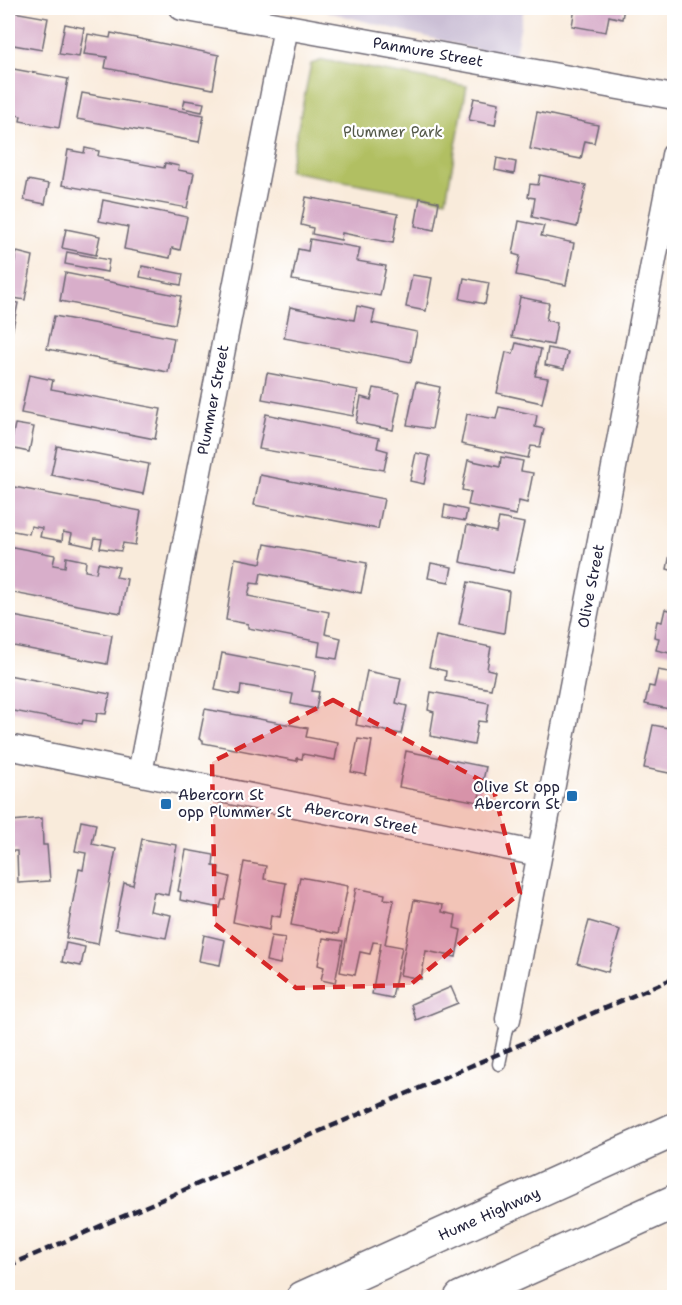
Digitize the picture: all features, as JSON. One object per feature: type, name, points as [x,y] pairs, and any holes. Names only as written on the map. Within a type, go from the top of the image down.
[{"type":"highway","name":"Hume Highway","points":[[303,1298],[675,1130]]},
{"type":"highway","points":[[461,1298],[675,1202]]},
{"type":"street","name":"Panmure Street","points":[[183,8],[675,97]]},
{"type":"street","name":"Plummer Street","points":[[140,773],[286,27]]},
{"type":"street","name":"Olive Street","points":[[508,1019],[675,154]]},
{"type":"street","name":"Abercorn Street","points":[[8,747],[539,854]]},
{"type":"lane","points":[[499,1065],[508,1019]]},
{"type":"highlighted area","points":[[333,700],[493,787],[520,893],[410,985],[296,988],[215,924],[212,762]]},
{"type":"shaded area","points":[[312,8],[524,8],[514,59]]},
{"type":"green space","name":"Plummer Park","points":[[323,60],[467,86],[446,200],[289,171],[311,64]]},
{"type":"building","points":[[575,8],[624,8],[622,19],[609,16],[606,32],[572,26]]},
{"type":"building","points":[[8,11],[48,18],[42,50],[8,44]]},
{"type":"building","points":[[65,24],[84,28],[79,57],[59,54]]},
{"type":"building","points":[[111,33],[219,55],[213,89],[105,68],[107,57],[84,54],[88,34],[110,38]]},
{"type":"building","points":[[8,68],[68,79],[59,128],[20,121],[21,116],[8,113]]},
{"type":"building","points":[[82,93],[204,115],[199,142],[77,119]]},
{"type":"building","points":[[474,98],[499,103],[495,125],[469,120]]},
{"type":"building","points":[[185,100],[204,103],[202,112],[183,108]]},
{"type":"building","points":[[537,112],[598,125],[594,143],[585,141],[581,159],[530,149]]},
{"type":"building","points":[[85,148],[99,151],[98,156],[164,168],[165,163],[179,166],[178,170],[194,173],[187,208],[62,185],[68,150],[84,153]]},
{"type":"building","points":[[497,158],[516,162],[514,174],[495,170]]},
{"type":"building","points":[[540,175],[586,185],[577,227],[532,217],[535,198],[528,197],[530,184],[538,185]]},
{"type":"building","points":[[28,180],[49,184],[45,204],[24,200]]},
{"type":"building","points":[[306,197],[398,214],[393,243],[342,233],[341,240],[312,234],[313,228],[301,225]]},
{"type":"building","points":[[420,198],[439,202],[434,230],[415,226]]},
{"type":"building","points":[[103,200],[187,217],[180,250],[172,248],[170,258],[124,249],[128,227],[99,221]]},
{"type":"building","points":[[519,221],[544,226],[541,236],[574,243],[566,285],[516,275],[520,256],[513,254]]},
{"type":"building","points":[[66,229],[100,236],[96,255],[62,248]]},
{"type":"building","points":[[310,239],[360,248],[357,261],[386,266],[380,296],[292,280],[298,249],[308,251]]},
{"type":"building","points":[[17,252],[33,256],[25,300],[8,297],[8,260],[15,261]]},
{"type":"building","points":[[67,252],[109,260],[107,272],[65,264]]},
{"type":"building","points":[[142,266],[183,274],[181,285],[140,277]]},
{"type":"building","points":[[65,273],[181,296],[175,324],[60,301]]},
{"type":"building","points":[[412,275],[432,278],[426,311],[406,307]]},
{"type":"building","points":[[464,278],[489,283],[485,304],[460,299]]},
{"type":"building","points":[[520,297],[549,303],[546,320],[557,323],[553,345],[512,337]]},
{"type":"building","points":[[8,301],[18,303],[12,333],[8,332]]},
{"type":"building","points":[[357,306],[375,310],[372,323],[417,332],[411,362],[284,338],[290,307],[354,320]]},
{"type":"building","points":[[54,316],[174,338],[168,372],[47,349]]},
{"type":"building","points":[[516,343],[541,349],[535,376],[548,378],[542,403],[497,393],[506,352],[513,354]]},
{"type":"building","points":[[548,348],[568,352],[564,369],[545,365]]},
{"type":"building","points":[[267,373],[358,390],[353,416],[262,399]]},
{"type":"building","points":[[29,375],[53,380],[51,389],[161,409],[155,439],[21,413]]},
{"type":"building","points":[[416,382],[440,387],[432,429],[407,425]]},
{"type":"building","points":[[374,388],[400,393],[393,430],[356,423],[361,397],[371,400]]},
{"type":"building","points":[[499,407],[537,415],[535,427],[544,429],[540,447],[531,446],[528,458],[461,444],[467,414],[496,419]]},
{"type":"building","points":[[266,414],[379,438],[377,448],[388,451],[384,470],[259,449]]},
{"type":"building","points":[[15,424],[34,427],[29,452],[10,448]]},
{"type":"building","points":[[57,446],[149,464],[143,494],[51,475]]},
{"type":"building","points":[[416,453],[430,456],[424,484],[410,481]]},
{"type":"building","points":[[501,457],[523,461],[521,471],[533,473],[527,503],[519,501],[516,515],[468,505],[471,492],[462,490],[468,460],[500,467]]},
{"type":"building","points":[[260,475],[384,499],[378,529],[254,505]]},
{"type":"building","points":[[14,487],[141,511],[135,545],[123,543],[121,551],[100,548],[102,539],[95,538],[93,547],[70,542],[72,534],[63,532],[62,541],[40,537],[42,528],[31,526],[29,534],[8,530]]},
{"type":"building","points":[[445,505],[467,510],[465,521],[443,517]]},
{"type":"building","points":[[499,518],[524,523],[513,573],[460,562],[467,525],[496,532]]},
{"type":"building","points":[[265,544],[367,563],[361,593],[261,573],[259,584],[251,583],[248,596],[329,612],[325,634],[341,638],[337,659],[318,656],[320,642],[248,628],[248,624],[226,620],[235,558],[261,563]]},
{"type":"building","points":[[672,544],[674,544],[674,571],[667,569]]},
{"type":"building","points":[[8,546],[55,555],[53,565],[65,567],[66,557],[86,561],[85,571],[96,573],[98,563],[119,567],[116,577],[127,579],[121,613],[8,592]]},
{"type":"building","points":[[431,563],[452,567],[449,582],[428,578]]},
{"type":"building","points":[[468,582],[509,591],[504,633],[459,624]]},
{"type":"building","points":[[665,609],[674,611],[674,654],[656,650],[659,638],[654,637],[657,621],[662,622]]},
{"type":"building","points":[[8,615],[112,635],[107,664],[8,645]]},
{"type":"building","points":[[436,636],[491,647],[487,669],[495,671],[491,689],[445,680],[446,671],[429,667]]},
{"type":"building","points":[[222,653],[316,671],[312,691],[319,692],[316,709],[291,704],[293,694],[241,685],[240,695],[215,690]]},
{"type":"building","points":[[658,670],[674,673],[674,710],[645,704],[649,686],[654,687]]},
{"type":"building","points":[[367,671],[401,678],[396,703],[407,706],[401,734],[356,725]]},
{"type":"building","points":[[8,675],[110,694],[106,714],[97,713],[96,722],[83,720],[82,724],[8,710]]},
{"type":"building","points":[[431,692],[489,703],[486,722],[478,721],[474,745],[430,736],[434,712],[428,710]]},
{"type":"building","points":[[205,709],[308,728],[306,737],[338,743],[335,760],[303,754],[302,759],[297,758],[297,761],[203,743],[203,740],[199,739]]},
{"type":"building","points":[[653,725],[674,729],[674,774],[644,768]]},
{"type":"building","points":[[358,739],[372,741],[366,775],[351,772]]},
{"type":"building","points":[[406,751],[486,767],[478,802],[399,787]]},
{"type":"building","points":[[42,818],[43,845],[47,845],[50,881],[18,883],[17,851],[8,851],[12,821]]},
{"type":"building","points":[[81,821],[96,824],[92,844],[116,849],[98,944],[66,938],[79,869],[83,870],[86,853],[75,851]]},
{"type":"building","points":[[142,839],[177,845],[168,895],[154,892],[150,911],[171,915],[166,938],[115,929],[124,883],[133,885]]},
{"type":"building","points":[[186,850],[214,855],[213,866],[219,867],[218,874],[230,877],[225,900],[222,900],[220,908],[180,900],[181,892],[178,891]]},
{"type":"building","points":[[244,862],[266,866],[264,879],[286,883],[280,917],[271,915],[269,930],[233,922]]},
{"type":"building","points":[[300,877],[348,886],[338,934],[291,925]]},
{"type":"building","points":[[356,888],[385,894],[384,899],[394,900],[385,944],[402,947],[392,998],[372,994],[381,943],[373,942],[370,954],[360,952],[355,975],[340,972]]},
{"type":"building","points":[[414,900],[443,905],[442,912],[456,915],[454,928],[461,930],[456,957],[426,951],[421,979],[400,975]]},
{"type":"building","points":[[589,921],[620,930],[608,972],[577,963]]},
{"type":"building","points":[[204,935],[225,940],[220,965],[199,961]]},
{"type":"building","points":[[271,936],[285,938],[280,964],[266,961]]},
{"type":"building","points":[[323,938],[343,941],[335,983],[321,980],[324,967],[318,965]]},
{"type":"building","points":[[66,943],[85,947],[81,966],[62,962]]},
{"type":"building","points":[[451,987],[458,1003],[416,1020],[411,1004]]},
{"type":"railway","points":[[8,1266],[674,978]]},
{"type":"place","name":"Olive St opp Abercorn St","points":[[572,796]]},
{"type":"place","name":"Abercorn St opp Plummer St","points":[[166,804]]}]
